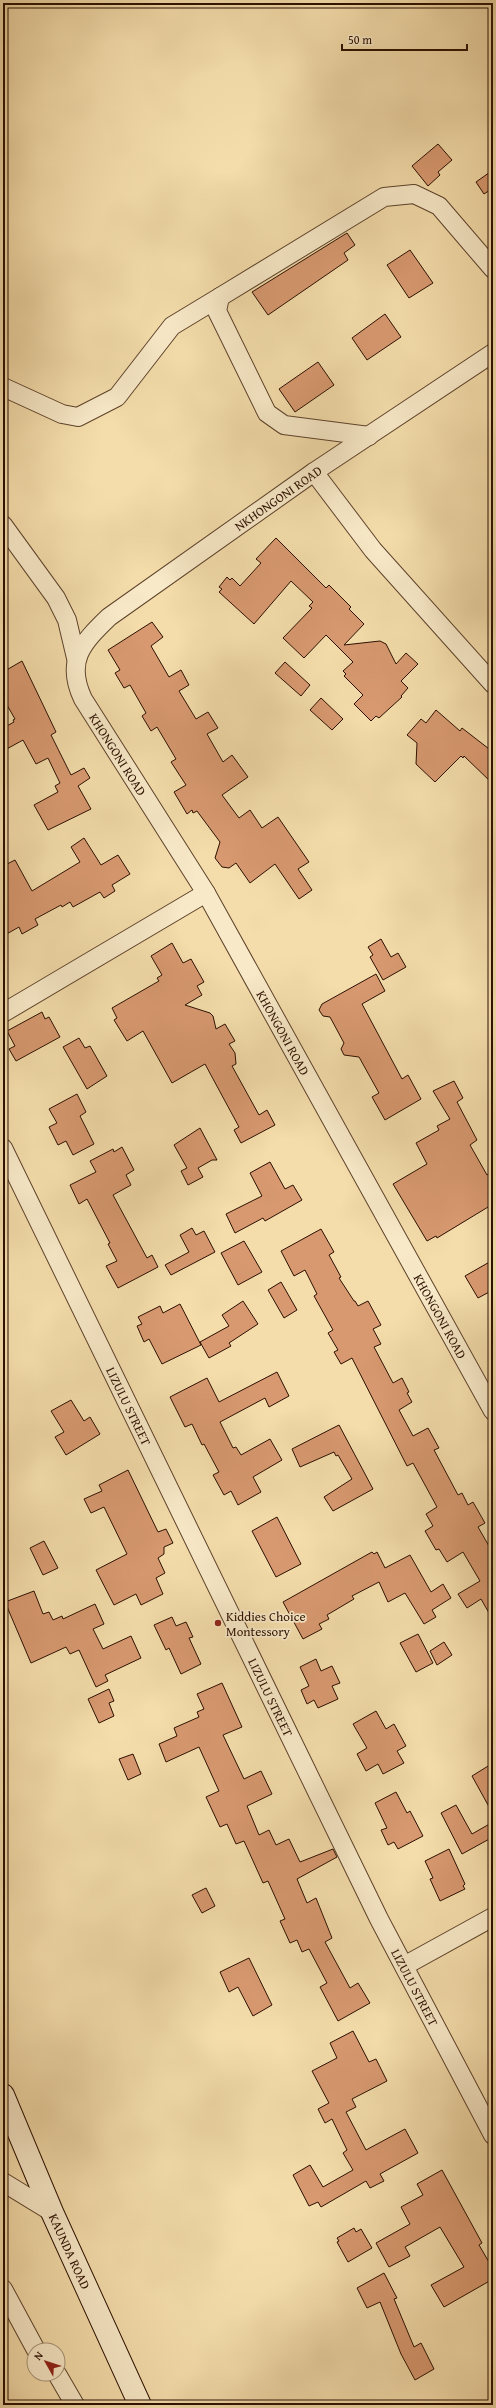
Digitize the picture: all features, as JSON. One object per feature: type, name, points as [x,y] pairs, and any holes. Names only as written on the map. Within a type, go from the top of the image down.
[{"type":"main road","name":"KAUNDA ROAD","points":[[3,2096],[52,2212],[140,2405]]},
{"type":"street","points":[[3,387],[62,414],[78,417],[118,398],[172,326],[384,197],[414,194],[439,206],[493,269]]},
{"type":"street","points":[[220,297],[217,311],[267,412],[284,425],[369,436]]},
{"type":"street","name":"NKHONGONI ROAD","points":[[76,658],[85,642],[109,617],[314,472],[493,353]]},
{"type":"street","points":[[314,472],[373,550],[488,680]]},
{"type":"street","points":[[3,525],[56,598],[67,620],[76,658]]},
{"type":"street","name":"KHONGONI ROAD","points":[[76,658],[74,672],[76,685],[83,699],[206,893],[493,1411]]},
{"type":"street","points":[[3,1013],[206,893]]},
{"type":"street","name":"LIZULU STREET","points":[[3,1148],[372,1905],[493,2135]]},
{"type":"street","points":[[404,1966],[493,1917]]},
{"type":"street","points":[[3,2182],[52,2212]]},
{"type":"street","points":[[3,2289],[32,2342]]},
{"type":"street","points":[[62,2382],[75,2405]]},
{"type":"building","points":[[438,144],[452,160],[438,172],[440,175],[428,186],[412,166]]},
{"type":"building","points":[[493,170],[493,188],[484,194],[476,182]]},
{"type":"building","points":[[347,233],[355,245],[344,253],[348,260],[268,315],[252,292]]},
{"type":"building","points":[[410,250],[433,283],[409,298],[387,265]]},
{"type":"building","points":[[385,314],[401,337],[367,360],[352,338]]},
{"type":"building","points":[[318,362],[334,385],[295,412],[279,389]]},
{"type":"building","points":[[276,538],[326,588],[329,585],[351,607],[349,609],[364,624],[344,645],[380,641],[386,644],[396,664],[406,653],[418,664],[401,681],[408,688],[401,696],[402,697],[379,718],[376,716],[371,721],[354,704],[363,695],[344,676],[346,674],[343,671],[353,662],[326,635],[304,658],[283,638],[312,608],[309,606],[313,602],[291,581],[254,624],[219,592],[222,589],[219,587],[227,577],[230,580],[232,578],[240,586],[261,563],[256,559]]},
{"type":"building","points":[[152,622],[163,637],[151,646],[169,677],[181,670],[189,685],[179,691],[196,719],[208,712],[218,728],[207,734],[223,762],[232,755],[248,777],[222,795],[239,818],[250,810],[262,828],[278,817],[309,862],[298,869],[312,890],[299,899],[275,864],[250,883],[236,863],[229,868],[222,867],[215,858],[220,842],[197,811],[193,813],[192,810],[187,814],[174,792],[186,785],[171,762],[176,759],[157,727],[151,731],[142,716],[146,713],[130,685],[124,688],[115,673],[120,670],[108,650]]},
{"type":"building","points":[[22,661],[56,732],[51,735],[71,775],[84,768],[90,778],[78,786],[91,809],[48,830],[34,805],[58,792],[55,786],[60,783],[48,758],[36,764],[23,740],[3,751],[3,728],[14,722],[13,720],[15,719],[3,698],[3,672]]},
{"type":"building","points":[[285,662],[310,685],[301,696],[275,673]]},
{"type":"building","points":[[321,698],[343,719],[332,730],[310,710]]},
{"type":"building","points":[[436,710],[460,731],[462,728],[493,752],[493,784],[464,756],[463,758],[461,756],[435,782],[416,764],[417,743],[407,735],[421,719],[426,723]]},
{"type":"building","points":[[84,838],[101,865],[118,855],[130,874],[112,885],[115,891],[104,898],[100,892],[73,907],[70,902],[62,907],[61,905],[35,919],[38,925],[22,934],[19,927],[3,936],[3,866],[15,860],[32,891],[80,862],[71,847]]},
{"type":"building","points":[[381,939],[391,957],[398,953],[406,967],[383,980],[370,957],[373,955],[368,947]]},
{"type":"building","points":[[172,943],[183,963],[191,959],[204,982],[197,986],[202,995],[185,1005],[210,1013],[213,1016],[216,1029],[225,1024],[235,1041],[229,1044],[235,1053],[236,1064],[232,1066],[259,1115],[267,1110],[275,1125],[241,1143],[234,1130],[239,1127],[205,1064],[172,1083],[143,1031],[127,1041],[114,1020],[117,1018],[112,1008],[159,981],[157,978],[162,975],[151,956]]},
{"type":"building","points":[[376,974],[385,991],[362,1004],[402,1079],[408,1075],[421,1099],[385,1120],[372,1097],[379,1093],[359,1057],[344,1055],[341,1049],[344,1043],[330,1017],[323,1016],[319,1010],[322,1004]]},
{"type":"building","points":[[42,1012],[45,1019],[49,1017],[60,1037],[16,1061],[9,1049],[15,1046],[7,1031]]},
{"type":"building","points":[[79,1038],[85,1048],[90,1046],[107,1076],[87,1089],[63,1047]]},
{"type":"building","points":[[454,1081],[463,1098],[457,1102],[477,1140],[470,1145],[487,1175],[493,1171],[493,1204],[437,1238],[436,1236],[427,1241],[393,1184],[427,1164],[416,1143],[439,1130],[437,1126],[450,1119],[433,1091]]},
{"type":"building","points":[[77,1094],[86,1112],[80,1116],[94,1144],[73,1155],[66,1141],[58,1145],[49,1127],[57,1123],[49,1109]]},
{"type":"building","points":[[200,1128],[217,1160],[212,1160],[198,1168],[203,1177],[188,1185],[181,1171],[187,1168],[174,1145]]},
{"type":"building","points":[[122,1147],[134,1170],[126,1175],[131,1185],[113,1195],[147,1258],[152,1255],[158,1267],[118,1288],[106,1266],[117,1261],[108,1244],[110,1243],[87,1199],[79,1204],[70,1185],[96,1172],[90,1161],[113,1149],[114,1152]]},
{"type":"building","points":[[270,1162],[285,1189],[293,1185],[302,1200],[265,1221],[263,1218],[235,1233],[226,1214],[262,1196],[250,1173]]},
{"type":"building","points":[[192,1228],[196,1235],[204,1231],[215,1252],[171,1275],[165,1265],[189,1252],[180,1235]]},
{"type":"building","points":[[321,1229],[334,1252],[329,1255],[341,1277],[339,1278],[358,1306],[368,1301],[381,1325],[373,1329],[381,1344],[374,1347],[393,1383],[402,1378],[409,1392],[407,1393],[412,1402],[399,1410],[413,1436],[428,1428],[439,1448],[434,1450],[458,1495],[462,1493],[468,1505],[473,1502],[485,1523],[478,1527],[493,1553],[493,1620],[481,1599],[467,1608],[458,1594],[480,1581],[463,1552],[447,1562],[439,1549],[436,1550],[425,1531],[433,1526],[426,1514],[437,1507],[413,1463],[407,1466],[352,1358],[341,1364],[334,1352],[338,1350],[328,1333],[333,1330],[314,1296],[317,1294],[305,1270],[294,1276],[281,1251]]},
{"type":"building","points":[[244,1241],[262,1272],[238,1285],[221,1253]]},
{"type":"building","points":[[493,1260],[493,1290],[478,1298],[465,1276]]},
{"type":"building","points":[[281,1282],[297,1310],[284,1318],[268,1290]]},
{"type":"building","points":[[243,1301],[258,1324],[229,1343],[231,1346],[209,1358],[200,1342],[229,1326],[222,1315]]},
{"type":"building","points":[[180,1304],[201,1345],[162,1364],[149,1339],[144,1342],[137,1326],[142,1324],[138,1317],[160,1306],[163,1313]]},
{"type":"building","points":[[277,1372],[289,1396],[269,1407],[265,1398],[220,1422],[233,1448],[236,1447],[241,1455],[270,1439],[282,1460],[253,1477],[261,1492],[238,1505],[231,1491],[224,1495],[213,1475],[219,1472],[204,1444],[202,1445],[192,1424],[185,1427],[170,1397],[207,1378],[219,1402]]},
{"type":"building","points":[[71,1400],[84,1421],[90,1417],[100,1434],[66,1455],[55,1437],[64,1432],[51,1411]]},
{"type":"building","points":[[339,1425],[373,1489],[333,1511],[324,1497],[352,1479],[338,1455],[336,1456],[334,1452],[300,1467],[292,1449]]},
{"type":"building","points":[[128,1470],[158,1532],[166,1529],[173,1543],[164,1547],[164,1554],[158,1558],[165,1573],[156,1578],[163,1594],[141,1605],[136,1594],[114,1605],[96,1570],[127,1554],[104,1507],[91,1513],[84,1499],[102,1491],[99,1485]]},
{"type":"building","points":[[277,1517],[301,1564],[276,1577],[252,1531]]},
{"type":"building","points":[[44,1541],[58,1568],[43,1575],[30,1548]]},
{"type":"building","points":[[372,1552],[374,1554],[377,1552],[385,1568],[410,1555],[431,1592],[443,1584],[451,1598],[432,1610],[436,1617],[424,1624],[405,1593],[388,1602],[379,1582],[352,1596],[354,1599],[327,1615],[329,1619],[319,1624],[322,1629],[303,1639],[283,1602]]},
{"type":"building","points":[[34,1591],[43,1614],[49,1612],[53,1620],[62,1616],[63,1619],[95,1604],[104,1624],[93,1629],[103,1649],[131,1636],[141,1658],[105,1675],[108,1681],[96,1687],[79,1650],[70,1654],[66,1647],[31,1663],[5,1602]]},
{"type":"building","points":[[172,1617],[176,1626],[186,1622],[193,1637],[189,1638],[201,1664],[181,1674],[169,1648],[166,1650],[154,1625]]},
{"type":"building","points":[[418,1634],[433,1663],[416,1672],[400,1643]]},
{"type":"building","points":[[444,1642],[452,1655],[437,1665],[430,1651]]},
{"type":"building","points":[[316,1659],[321,1671],[332,1666],[340,1683],[332,1686],[338,1699],[318,1708],[314,1700],[307,1704],[301,1690],[309,1686],[300,1667]]},
{"type":"building","points":[[222,1683],[242,1727],[223,1735],[244,1779],[261,1771],[272,1794],[247,1806],[259,1835],[269,1830],[276,1845],[289,1839],[300,1862],[333,1849],[337,1857],[297,1879],[307,1903],[316,1898],[332,1938],[325,1942],[350,1988],[358,1983],[370,2003],[338,2021],[320,1987],[327,1983],[309,1949],[302,1952],[297,1940],[290,1943],[280,1921],[285,1919],[268,1881],[263,1883],[244,1841],[236,1844],[227,1824],[220,1827],[206,1797],[219,1791],[199,1747],[166,1762],[159,1744],[177,1736],[174,1728],[199,1717],[197,1712],[204,1709],[197,1694]]},
{"type":"building","points":[[109,1689],[114,1701],[109,1703],[114,1716],[99,1723],[88,1699]]},
{"type":"building","points":[[376,1711],[386,1729],[394,1724],[406,1746],[397,1751],[404,1763],[383,1774],[378,1764],[366,1771],[357,1754],[367,1748],[353,1724]]},
{"type":"building","points":[[133,1754],[141,1774],[128,1780],[119,1759]]},
{"type":"building","points":[[493,1763],[493,1814],[472,1776]]},
{"type":"building","points":[[396,1792],[407,1813],[410,1811],[423,1836],[398,1849],[394,1842],[388,1845],[381,1830],[387,1828],[375,1803]]},
{"type":"building","points":[[456,1805],[472,1834],[493,1822],[493,1837],[462,1854],[441,1813]]},
{"type":"building","points":[[449,1849],[465,1884],[463,1886],[465,1889],[440,1901],[430,1879],[433,1878],[425,1861]]},
{"type":"building","points":[[206,1888],[215,1906],[202,1913],[192,1895]]},
{"type":"building","points":[[249,1958],[272,2005],[253,2016],[238,1987],[229,1992],[220,1972]]},
{"type":"building","points":[[353,2031],[369,2062],[376,2059],[387,2081],[352,2099],[356,2107],[346,2112],[366,2150],[405,2129],[418,2153],[380,2174],[384,2181],[370,2188],[366,2181],[321,2207],[318,2202],[309,2206],[293,2175],[310,2165],[323,2187],[353,2170],[343,2153],[347,2150],[332,2119],[325,2123],[318,2109],[329,2103],[312,2071],[337,2058],[330,2043]]},
{"type":"building","points":[[442,2170],[482,2243],[479,2245],[493,2269],[493,2279],[444,2307],[431,2285],[464,2267],[440,2227],[405,2247],[410,2256],[389,2267],[376,2243],[410,2224],[401,2207],[423,2195],[417,2184]]},
{"type":"building","points":[[354,2228],[356,2232],[361,2229],[372,2248],[348,2262],[337,2242],[339,2241],[337,2238]]},
{"type":"building","points":[[384,2273],[397,2298],[394,2299],[414,2347],[421,2343],[434,2369],[415,2380],[401,2354],[380,2302],[367,2308],[357,2288]]},
{"type":"place","name":"Kiddies Choice Montessory","points":[[218,1623]]}]
